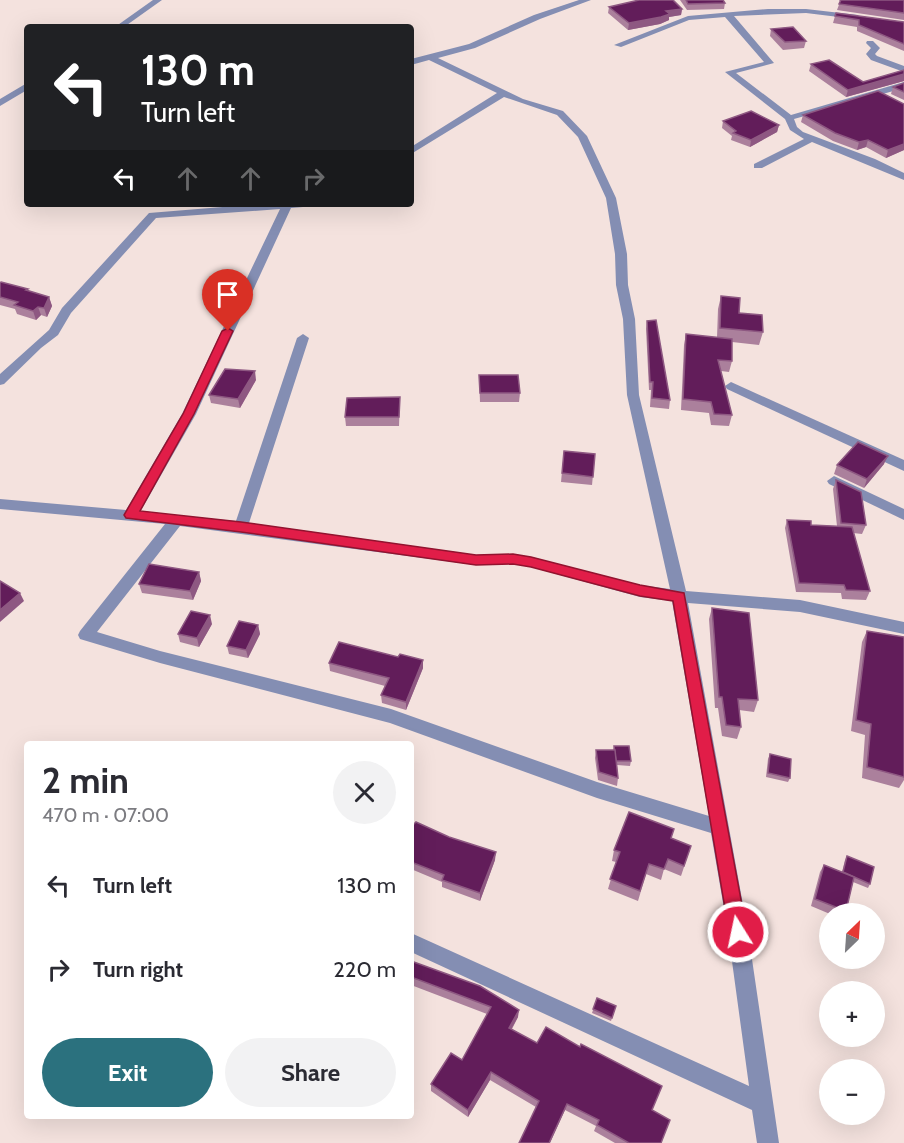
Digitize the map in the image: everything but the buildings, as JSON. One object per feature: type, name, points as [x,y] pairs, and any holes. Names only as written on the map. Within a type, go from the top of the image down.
[{"type":"street","points":[[123,24],[158,0]]},
{"type":"street","points":[[414,61],[472,46],[537,17],[587,0]]},
{"type":"street","points":[[762,2],[760,7],[768,10]]},
{"type":"street","points":[[618,45],[688,18],[768,10],[826,13],[862,18]]},
{"type":"street","points":[[728,14],[770,63],[729,72],[789,117],[793,128],[811,139],[871,161],[904,177]]},
{"type":"street","points":[[870,43],[876,48],[870,54],[874,58],[904,69]]},
{"type":"street","points":[[432,58],[520,100],[560,113],[575,127],[594,159],[611,198],[621,254],[633,395],[679,597],[738,932],[760,1102],[768,1143]]},
{"type":"street","points":[[789,117],[804,115],[904,85]]},
{"type":"street","points":[[0,103],[24,88]]},
{"type":"street","points":[[414,149],[504,93]]},
{"type":"street","points":[[878,93],[887,98]]},
{"type":"street","points":[[758,166],[811,139]]},
{"type":"street","points":[[0,381],[54,332],[66,310],[153,215],[286,207],[189,414],[131,515]]},
{"type":"street","points":[[241,527],[303,338]]},
{"type":"street","points":[[731,386],[904,466]]},
{"type":"street","points":[[834,481],[904,515]]},
{"type":"street","points":[[0,504],[176,519],[476,560],[513,559],[640,591],[679,597],[800,606],[904,628]]},
{"type":"street","points":[[176,519],[86,635],[160,657],[391,716],[597,789],[719,827]]},
{"type":"street","points":[[414,943],[760,1102]]},
{"type":"route","points":[[228,331],[189,414],[131,515],[241,527],[476,560],[513,559],[551,566],[567,573],[640,591],[679,597],[738,932]]}]
